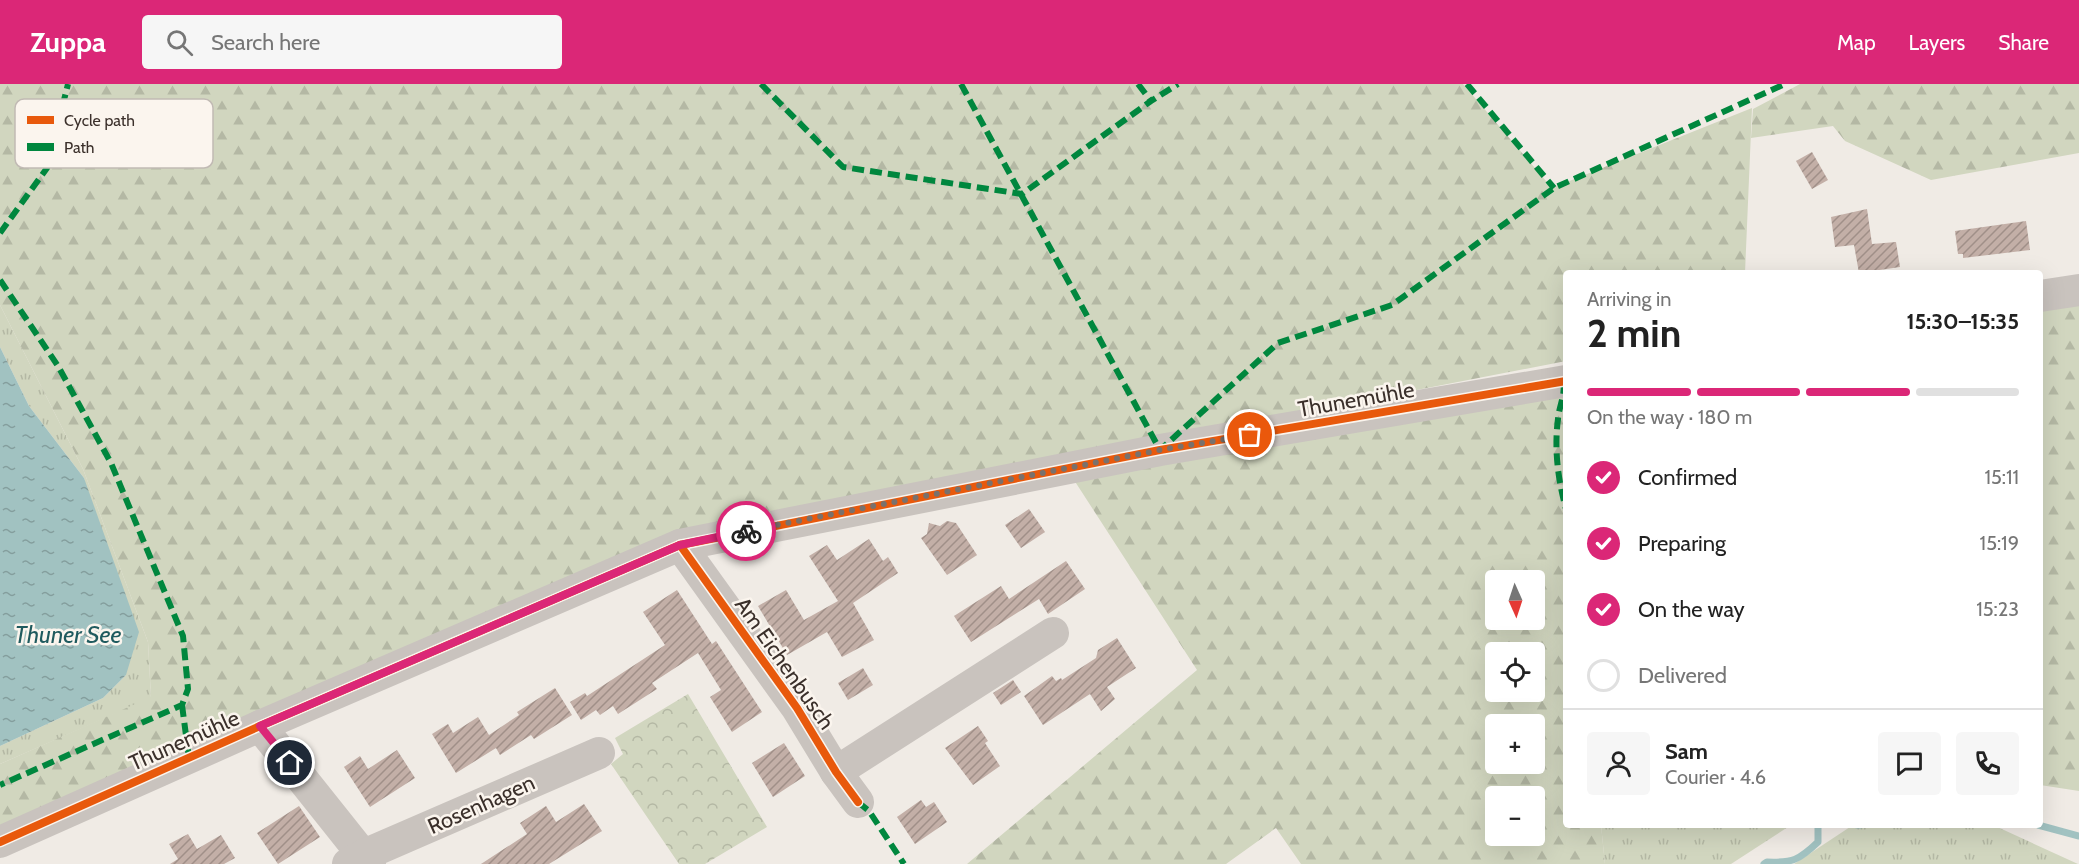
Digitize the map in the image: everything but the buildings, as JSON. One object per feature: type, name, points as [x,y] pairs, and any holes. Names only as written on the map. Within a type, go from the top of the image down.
[{"type":"street","points":[[2043,296],[2079,290]]},
{"type":"street","name":"Thunemühle","points":[[0,842],[260,726],[680,545],[1160,450],[1563,382]]},
{"type":"street","name":"Am Eichenbusch","points":[[680,545],[798,708],[836,772],[858,802]]},
{"type":"street","points":[[836,772],[1053,633]]},
{"type":"street","name":"Rosenhagen","points":[[260,726],[361,861],[599,753]]},
{"type":"green space","points":[[0,84],[1463,84],[1552,188],[1752,108],[1745,270],[1563,270],[1563,362],[681,533],[0,840],[0,764],[151,697],[148,642],[83,469],[0,305]]},
{"type":"green space","points":[[1800,84],[2079,84],[2079,153],[1931,180],[1845,141],[1833,126],[1751,138],[1753,109]]},
{"type":"green space","points":[[2079,297],[2079,791],[2043,785],[2043,303]]},
{"type":"green space","points":[[0,305],[83,469],[148,642],[151,698],[0,764],[0,746],[103,698],[126,675],[84,478],[29,406],[0,347]]},
{"type":"green space","points":[[1563,389],[1563,828],[1601,828],[1605,864],[1301,864],[1276,828],[1226,864],[967,864],[1197,670],[1074,480]]},
{"type":"green space","points":[[688,694],[767,827],[705,864],[679,864],[611,764],[623,754],[615,738]]},
{"type":"green space","points":[[1601,828],[1786,828],[1731,864],[1605,864]]},
{"type":"green space","points":[[1848,828],[2000,828],[2078,864],[1794,864]]},
{"type":"water","name":"Thuner See","points":[[0,347],[29,406],[84,478],[139,632],[126,675],[103,698],[0,746]]},
{"type":"waterway","points":[[2043,826],[2079,836]]},
{"type":"waterway","points":[[1764,864],[1790,861],[1806,853],[1818,842],[1818,828]]},
{"type":"marked path","points":[[64,99],[68,84]]},
{"type":"marked path","points":[[761,84],[843,167],[1022,194],[1178,84]]},
{"type":"marked path","points":[[961,84],[1160,450],[1278,343],[1392,305],[1554,188],[1785,84]]},
{"type":"marked path","points":[[1138,84],[1151,101]]},
{"type":"marked path","points":[[1467,84],[1554,188]]},
{"type":"marked path","points":[[0,233],[47,168]]},
{"type":"marked path","points":[[0,280],[58,366],[111,463],[183,636],[188,689],[182,705],[0,785]]},
{"type":"marked path","points":[[1563,396],[1557,430],[1559,476],[1563,496]]},
{"type":"marked path","points":[[182,705],[189,758]]},
{"type":"marked path","points":[[858,802],[869,811],[904,864]]},
{"type":"cycle path","points":[[0,842],[260,726],[680,545],[1160,450],[1563,382]]},
{"type":"cycle path","points":[[680,545],[797,708],[836,772],[858,802]]},
{"type":"way so far","points":[[746,531],[1160,450],[1250,435]]},
{"type":"route","points":[[290,763],[260,726],[680,545],[746,531]]}]
